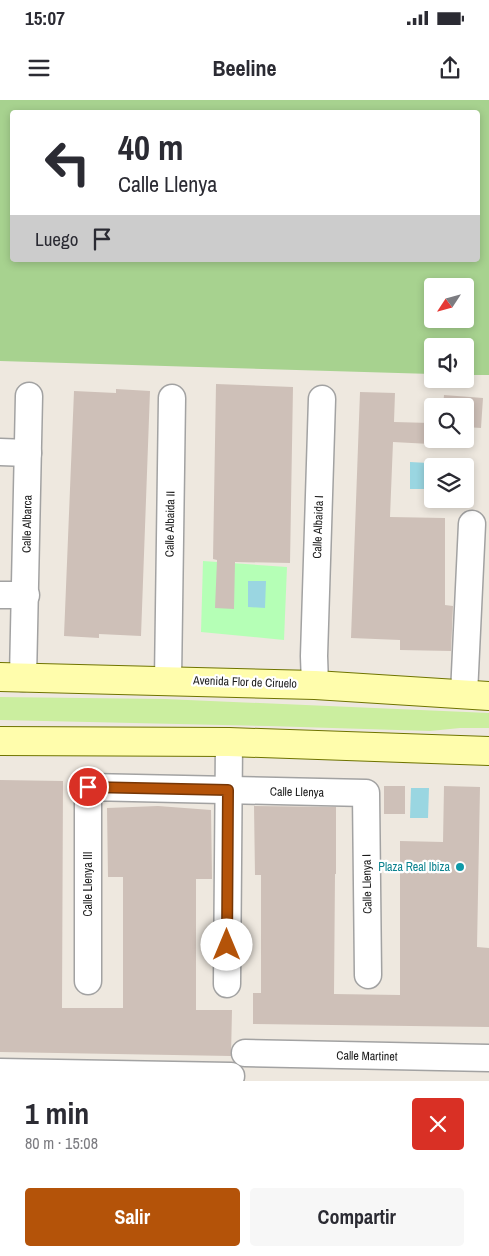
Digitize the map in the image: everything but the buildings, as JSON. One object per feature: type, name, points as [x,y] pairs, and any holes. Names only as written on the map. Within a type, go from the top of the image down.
[{"type":"main road","name":"Avenida Flor de Ciruelo","points":[[12,677],[315,685],[477,695]]},
{"type":"main road","points":[[0,741],[229,742],[489,751]]},
{"type":"street","name":"Calle Albarca","points":[[12,677],[24,648],[29,396]]},
{"type":"street","name":"Calle Albaida II","points":[[168,680],[172,398]]},
{"type":"street","name":"Calle Albaida I","points":[[315,685],[314,656],[322,399]]},
{"type":"street","points":[[0,452],[28,453]]},
{"type":"street","points":[[472,524],[477,695]]},
{"type":"street","points":[[0,595],[26,595]]},
{"type":"street","points":[[227,984],[229,742]]},
{"type":"street","name":"Calle Llenya","points":[[88,787],[228,781],[366,793]]},
{"type":"street","name":"Calle Llenya III","points":[[88,787],[88,980]]},
{"type":"street","name":"Calle Llenya I","points":[[366,793],[368,975]]},
{"type":"street","name":"Calle Martinet","points":[[245,1053],[489,1058]]},
{"type":"street","points":[[0,1072],[231,1076]]},
{"type":"green space","points":[[0,100],[489,100],[489,375],[474,375],[474,338],[424,338],[424,374],[0,361]]},
{"type":"green space","points":[[203,561],[287,567],[284,640],[201,632]]},
{"type":"green space","points":[[0,697],[165,699],[489,713],[489,728],[430,731],[0,720]]},
{"type":"water","points":[[410,462],[424,463],[424,489],[410,489]]},
{"type":"water","points":[[248,581],[266,581],[265,608],[248,607]]},
{"type":"water","points":[[411,788],[429,788],[428,818],[410,818]]},
{"type":"place","name":"Plaza Real Ibiza","points":[[460,867]]},
{"type":"route","points":[[88,787],[228,790],[227,945]]}]
